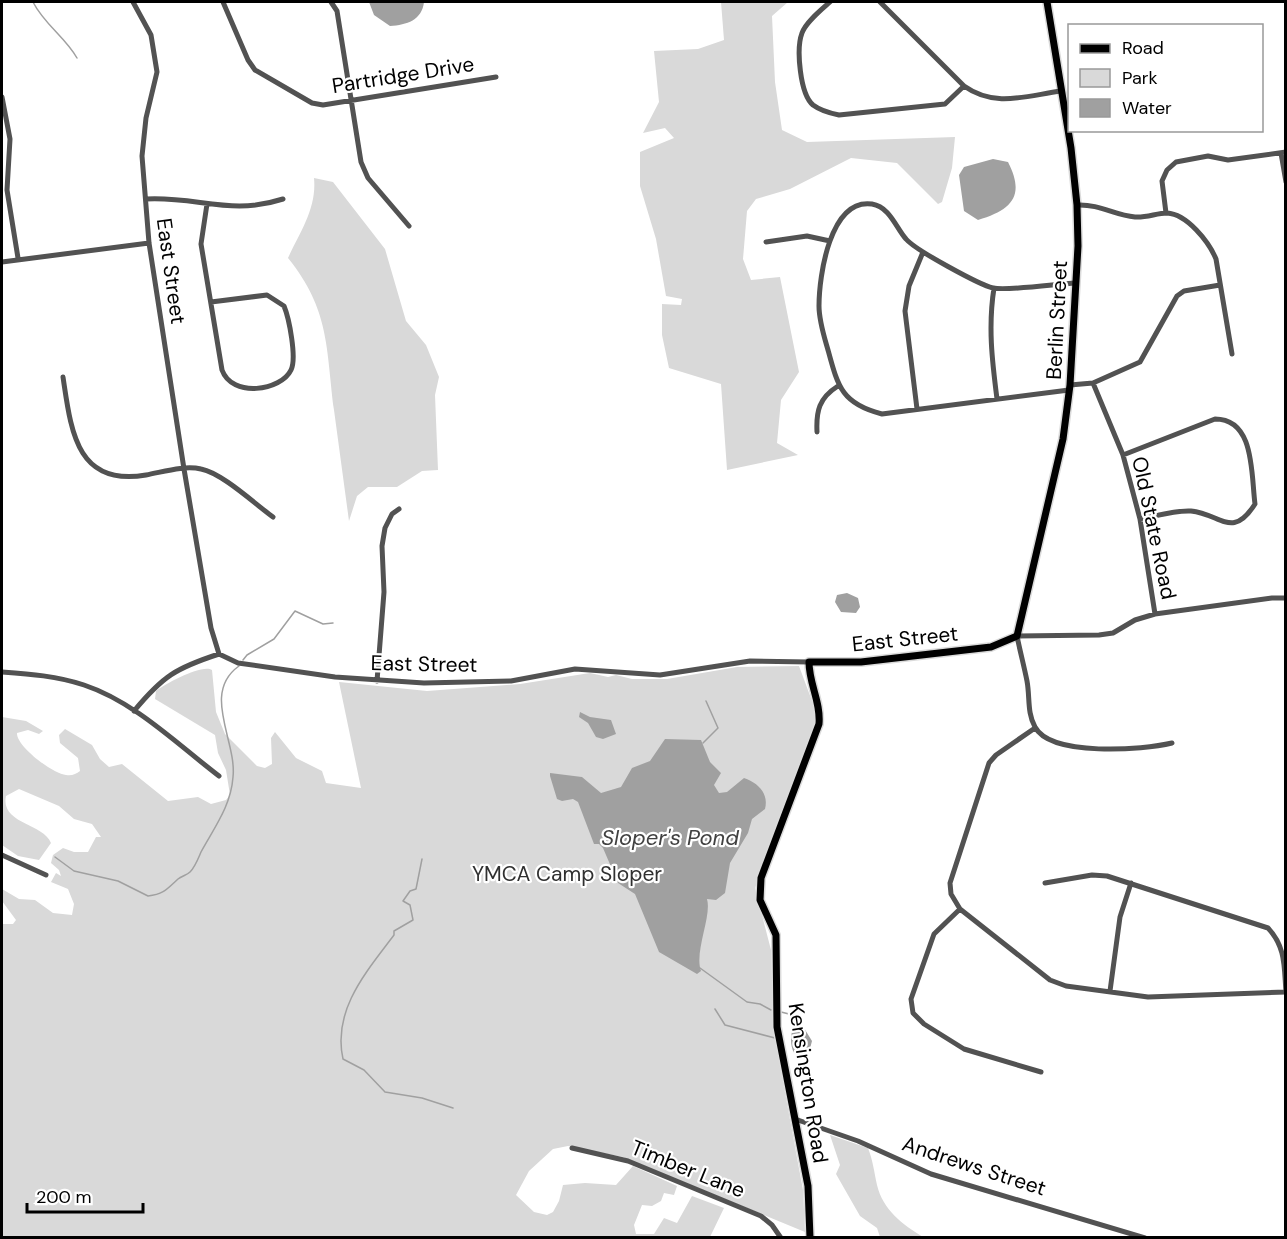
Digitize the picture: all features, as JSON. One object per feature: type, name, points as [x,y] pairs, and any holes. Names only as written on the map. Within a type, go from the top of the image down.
[{"type":"main road","name":"Berlin Street","points":[[1017,636],[1063,440],[1070,388],[1075,283],[1077,205],[1047,2]]},
{"type":"main road","name":"East Street","points":[[809,662],[861,662],[991,647],[1017,636]]},
{"type":"main road","name":"Kensington Road","points":[[809,662],[809,672],[820,711],[819,724],[761,878],[760,900],[776,935],[777,1027],[808,1186],[810,1238]]},
{"type":"street","name":"East Street","points":[[134,2],[151,35],[157,72],[146,118],[142,156],[149,243],[211,628],[219,654],[238,663],[377,681],[424,683],[511,681],[575,669],[660,675],[750,661],[809,662]]},
{"type":"street","name":"Partridge Drive","points":[[223,2],[248,60],[255,70],[312,103],[323,105],[496,77]]},
{"type":"street","points":[[331,2],[337,11],[361,162],[368,178],[409,226]]},
{"type":"street","points":[[830,2],[802,32],[799,55],[802,79],[811,103],[825,112],[839,115],[945,104],[964,86]]},
{"type":"street","points":[[880,2],[964,86],[978,96],[991,100],[1060,91]]},
{"type":"street","points":[[2,96],[10,139],[8,190],[18,258]]},
{"type":"street","points":[[1166,213],[1162,180],[1167,170],[1176,162],[1208,156],[1228,160],[1283,153],[1286,182]]},
{"type":"street","points":[[146,199],[168,199],[235,208],[257,206],[283,199]]},
{"type":"street","points":[[207,204],[201,237],[211,302],[222,370],[228,382],[247,389],[280,381],[291,371],[293,357],[284,306],[267,295],[211,302]]},
{"type":"street","points":[[1075,283],[993,288],[923,252],[907,241],[889,213],[873,204],[854,207],[838,220],[830,241],[819,306],[822,330],[838,386],[854,403],[882,414],[997,399],[1093,383],[1140,362],[1177,296],[1184,291],[1220,285]]},
{"type":"street","points":[[1077,205],[1094,204],[1137,218],[1166,213],[1183,219],[1212,249],[1232,354]]},
{"type":"street","points":[[766,242],[807,236],[830,241]]},
{"type":"street","points":[[2,262],[18,258],[149,243]]},
{"type":"street","points":[[917,409],[905,311],[909,286],[923,252]]},
{"type":"street","points":[[993,288],[989,318],[989,346],[997,399]]},
{"type":"street","points":[[63,377],[71,430],[77,447],[88,462],[104,472],[123,477],[184,469],[208,471],[273,517]]},
{"type":"street","name":"Old State Road","points":[[1093,383],[1123,455],[1140,519],[1155,614]]},
{"type":"street","points":[[817,432],[816,412],[825,394],[838,386]]},
{"type":"street","points":[[1123,455],[1215,419],[1226,419],[1239,427],[1245,438],[1255,504],[1248,515],[1238,523],[1226,524],[1200,512],[1188,511],[1140,519]]},
{"type":"street","points":[[377,681],[384,592],[382,546],[385,528],[392,514],[399,509]]},
{"type":"street","name":"East Street","points":[[1017,636],[1106,634],[1155,614],[1286,598]]},
{"type":"street","points":[[1017,636],[1028,684],[1029,711],[1035,728],[1056,743],[1119,749],[1172,743]]},
{"type":"street","points":[[134,711],[156,683],[182,666],[219,654]]},
{"type":"street","points":[[2,672],[52,677],[85,686],[134,711],[219,776]]},
{"type":"street","points":[[1035,728],[996,755],[989,763],[950,883],[951,894],[960,909],[1050,980],[1066,986],[1148,997],[1286,992],[1283,952],[1278,939],[1268,928],[1107,876],[1092,875],[1045,883]]},
{"type":"street","points":[[2,855],[46,875]]},
{"type":"street","points":[[1110,991],[1120,917],[1131,883]]},
{"type":"street","points":[[960,909],[934,934],[911,999],[913,1013],[924,1024],[964,1048],[1041,1072]]},
{"type":"street","name":"Andrews Street","points":[[795,1119],[858,1141],[931,1174],[1145,1238]]},
{"type":"street","name":"Timber Lane","points":[[572,1148],[628,1161],[761,1216],[772,1225],[781,1238]]},
{"type":"green space","points":[[721,2],[788,2],[772,16],[775,82],[782,130],[807,142],[955,137],[952,168],[942,202],[938,204],[897,163],[851,158],[790,189],[756,199],[747,211],[743,259],[751,280],[780,277],[799,372],[781,400],[777,443],[798,455],[727,470],[721,384],[669,368],[662,335],[662,304],[681,305],[682,299],[666,296],[656,239],[640,186],[640,152],[674,138],[665,128],[643,133],[659,102],[654,51],[698,49],[724,40]]},
{"type":"green space","points":[[314,178],[333,182],[385,249],[406,321],[426,345],[439,377],[435,395],[438,470],[422,471],[397,487],[368,487],[357,496],[349,521],[324,330],[312,295],[288,258],[310,210]]},
{"type":"green space","name":"YMCA Camp Sloper","points":[[799,666],[818,717],[755,888],[771,950],[774,1033],[803,1190],[805,1232],[623,1157],[568,1146],[553,1149],[529,1171],[516,1195],[534,1212],[547,1215],[553,1212],[559,1201],[563,1185],[585,1183],[616,1185],[633,1166],[677,1186],[674,1195],[664,1193],[661,1201],[652,1206],[642,1205],[634,1225],[636,1234],[654,1234],[664,1218],[677,1223],[692,1196],[724,1208],[710,1237],[2,1237],[2,924],[13,924],[16,920],[2,901],[2,889],[19,899],[35,900],[53,913],[72,915],[74,904],[68,889],[51,882],[56,873],[61,876],[59,870],[51,863],[53,855],[63,848],[74,852],[88,852],[96,837],[101,837],[92,824],[74,819],[59,806],[19,789],[6,796],[9,812],[15,818],[47,836],[51,843],[39,860],[18,856],[2,845],[2,717],[26,721],[43,731],[39,734],[28,730],[17,733],[22,745],[29,752],[60,773],[70,775],[80,771],[78,758],[60,743],[59,735],[65,729],[92,745],[100,759],[109,767],[122,764],[168,801],[198,797],[211,804],[226,800],[230,795],[226,770],[218,753],[215,735],[155,699],[156,691],[184,675],[201,670],[212,670],[216,712],[225,734],[257,766],[265,768],[272,764],[271,738],[275,732],[296,758],[322,771],[326,783],[361,788],[339,682],[427,691],[520,684],[590,673],[632,679],[667,679],[737,667]]},
{"type":"green space","points":[[830,1135],[868,1148],[877,1185],[884,1202],[901,1221],[923,1237],[880,1237],[877,1228],[860,1216],[836,1174],[840,1165]]},
{"type":"water","points":[[369,2],[424,2],[420,13],[413,20],[390,26],[374,15]]},
{"type":"water","points":[[993,159],[1008,162],[1013,174],[1015,192],[1007,206],[978,220],[964,211],[959,175],[964,167]]},
{"type":"water","points":[[847,593],[858,598],[860,607],[856,613],[841,612],[835,602],[837,595]]},
{"type":"water","points":[[580,712],[590,717],[611,720],[616,734],[603,739],[596,737],[588,723],[579,717]]},
{"type":"water","name":"Sloper's Pond","points":[[665,739],[701,740],[710,762],[721,773],[714,785],[719,793],[727,792],[744,778],[761,789],[766,803],[765,809],[752,819],[748,833],[730,863],[725,893],[716,900],[707,899],[707,915],[699,963],[701,971],[697,974],[659,952],[635,894],[618,883],[603,848],[599,844],[594,844],[578,802],[573,799],[562,801],[557,799],[550,776],[550,773],[582,777],[601,793],[621,787],[632,768],[650,761]]},
{"type":"water","points":[[794,1025],[804,1028],[812,1041],[808,1056],[804,1059],[795,1055],[793,1051],[791,1035]]},
{"type":"waterway","points":[[33,2],[77,58]]},
{"type":"waterway","points":[[243,660],[247,655],[274,639],[295,611],[323,624],[333,623]]},
{"type":"waterway","points":[[55,857],[74,871],[118,881],[148,896],[162,892],[190,872],[221,816],[232,788],[233,763],[221,703],[228,677],[239,666]]},
{"type":"waterway","points":[[703,743],[718,728],[706,701]]},
{"type":"waterway","points":[[422,859],[416,889],[410,891],[403,901],[410,905],[413,920],[394,931],[394,935],[363,977],[347,1008],[341,1041],[343,1059],[364,1070],[385,1092],[422,1098],[453,1108]]},
{"type":"waterway","points":[[700,968],[747,1002],[760,1004],[771,1010]]},
{"type":"waterway","points":[[715,1009],[725,1025],[775,1038]]},
{"type":"waterway","points":[[781,1012],[793,1015],[797,1025]]}]
